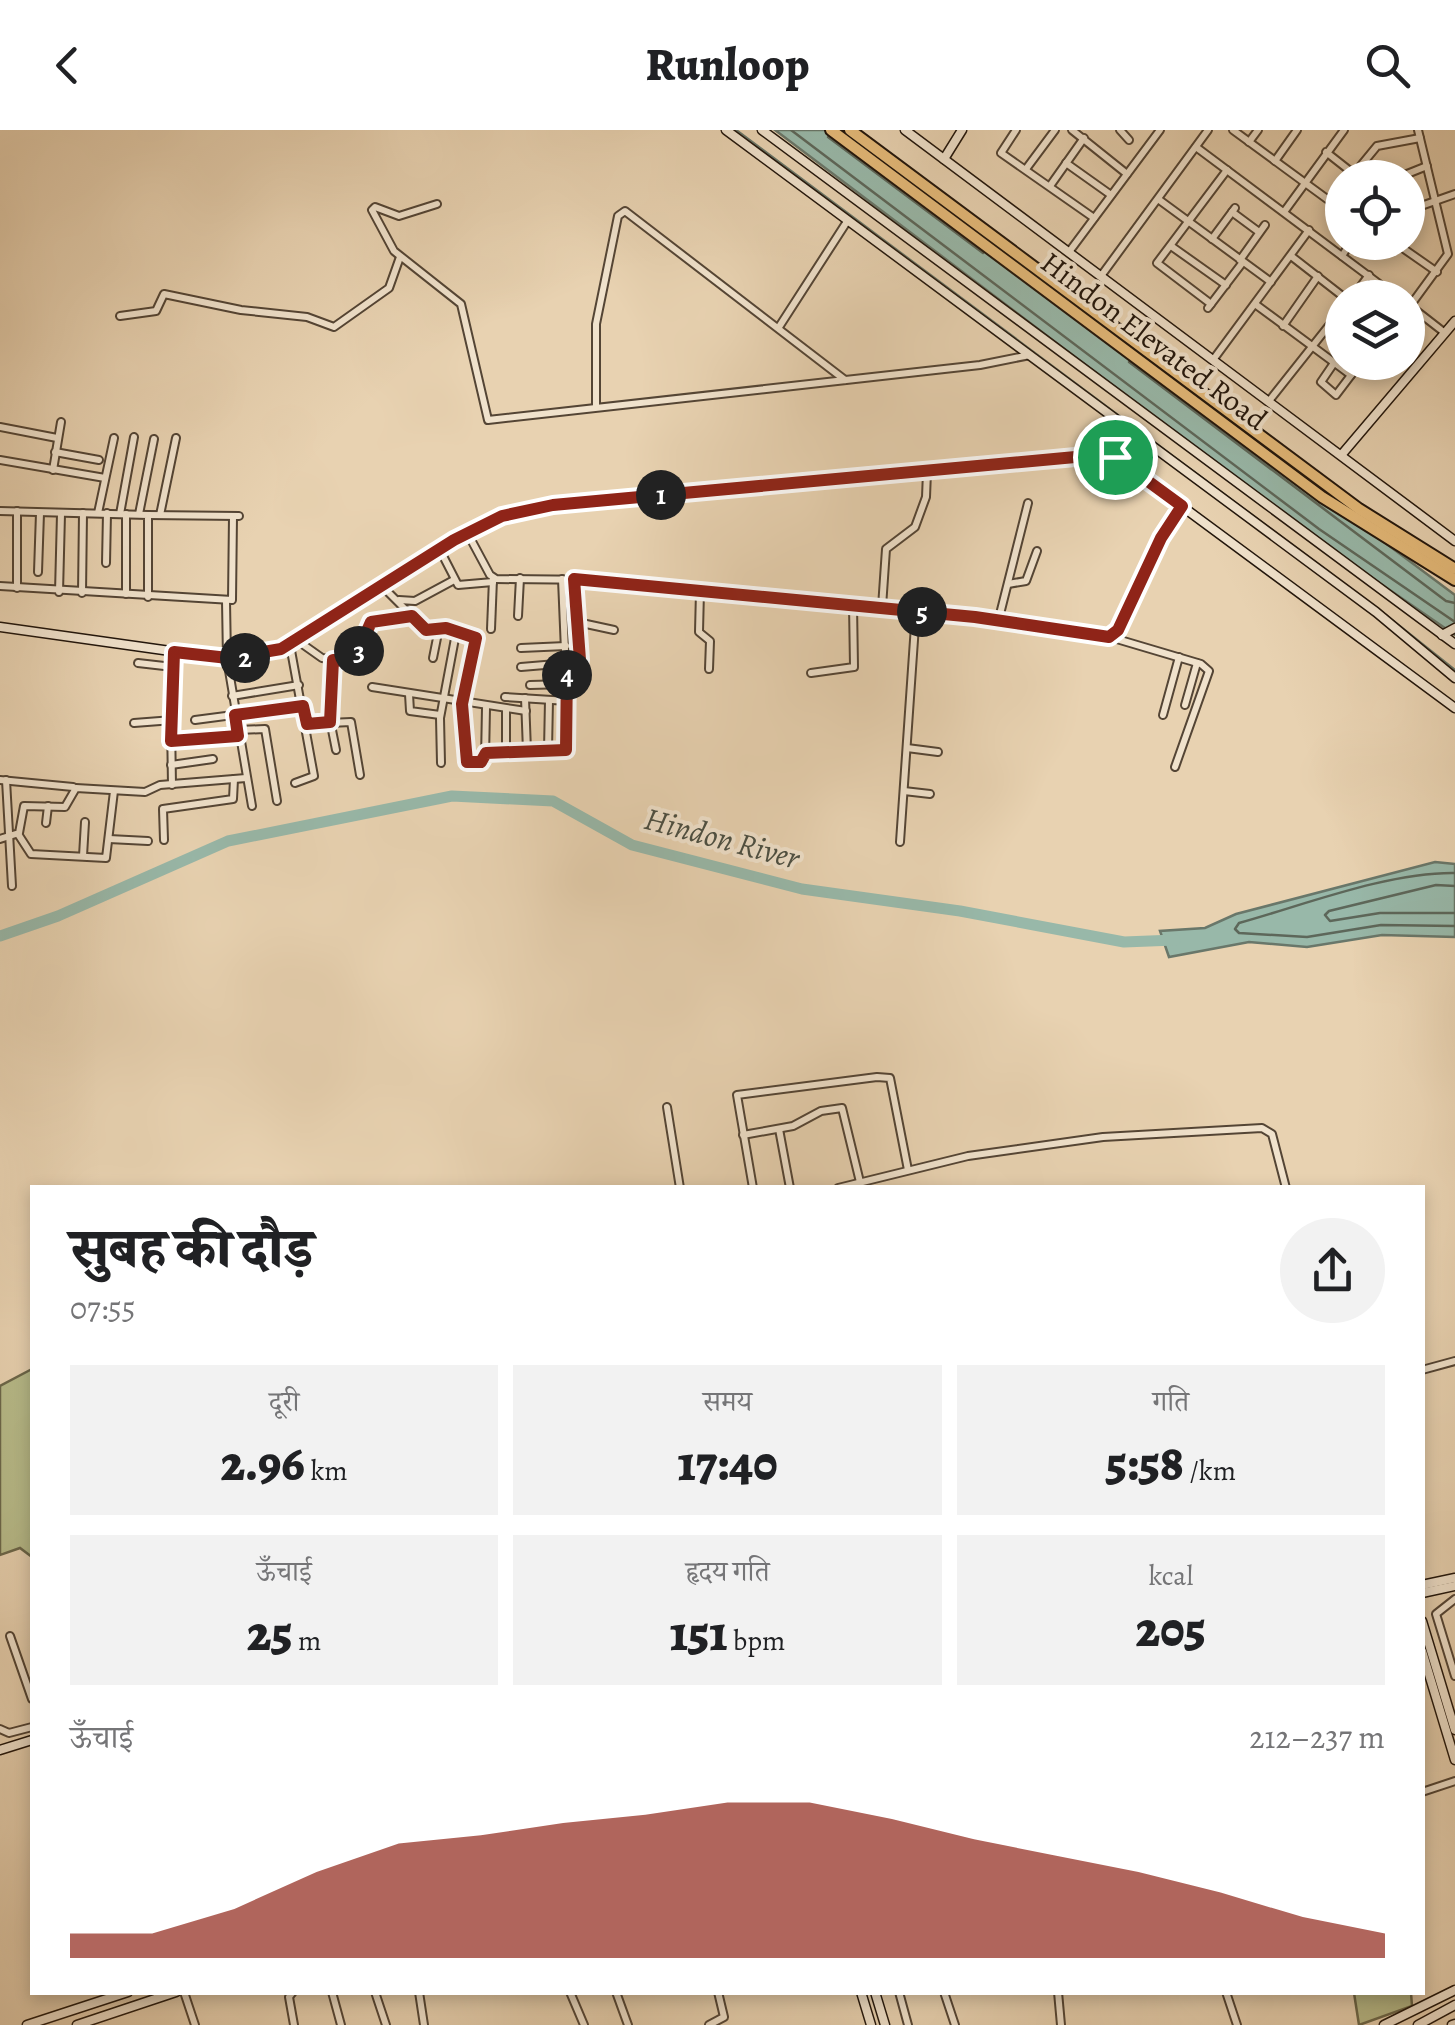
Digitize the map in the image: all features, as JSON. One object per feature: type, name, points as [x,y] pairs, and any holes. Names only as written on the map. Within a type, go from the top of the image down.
[{"type":"highway","name":"Hindon Elevated Road","points":[[831,130],[1322,497],[1455,580]]},
{"type":"highway","name":"Hindon Elevated Road","points":[[850,130],[1358,509],[1455,569]]},
{"type":"street","points":[[726,130],[774,152],[1045,343],[1448,631],[1455,644]]},
{"type":"street","points":[[762,130],[774,152],[848,220],[1429,653],[1455,678]]},
{"type":"street","points":[[905,130],[1455,541]]},
{"type":"street","points":[[944,159],[962,130]]},
{"type":"street","points":[[1016,130],[1001,152],[1094,218]]},
{"type":"street","points":[[1026,169],[1054,130]]},
{"type":"street","points":[[1072,130],[1127,174]]},
{"type":"street","points":[[1070,252],[1160,130]]},
{"type":"street","points":[[1101,276],[1208,130]]},
{"type":"street","points":[[1232,130],[1325,197]]},
{"type":"street","points":[[1249,142],[1258,130]]},
{"type":"street","points":[[1275,161],[1297,130]]},
{"type":"street","points":[[1284,212],[1344,130]]},
{"type":"street","points":[[1122,131],[1129,140]]},
{"type":"street","points":[[1368,160],[1377,146],[1419,134],[1448,254],[1425,286]]},
{"type":"street","points":[[1050,186],[1084,138]]},
{"type":"street","points":[[1196,147],[1325,243]]},
{"type":"street","points":[[1326,152],[1336,160]]},
{"type":"street","points":[[1066,163],[1110,196]]},
{"type":"street","points":[[1212,238],[1234,210],[1262,229],[1209,306],[1156,263],[1227,170]]},
{"type":"street","points":[[1425,204],[1455,194]]},
{"type":"street","points":[[1158,199],[1271,282]]},
{"type":"street","points":[[437,204],[399,216],[372,208],[378,228],[400,256],[461,304],[488,420],[1008,362],[1033,356],[1045,343]]},
{"type":"street","points":[[596,406],[596,324],[622,212],[846,381]]},
{"type":"street","points":[[778,327],[848,220]]},
{"type":"street","points":[[1214,360],[1309,230]]},
{"type":"street","points":[[1171,246],[1226,285]]},
{"type":"street","points":[[1290,255],[1325,281]]},
{"type":"street","points":[[120,316],[156,311],[164,294],[241,310],[306,317],[334,327],[389,288],[400,256]]},
{"type":"street","points":[[1347,260],[1373,280]]},
{"type":"street","points":[[1420,260],[1437,272]]},
{"type":"street","points":[[1282,326],[1318,276]]},
{"type":"street","points":[[1364,280],[1368,276]]},
{"type":"street","points":[[1255,304],[1325,357]]},
{"type":"street","points":[[1425,317],[1446,333]]},
{"type":"street","points":[[1343,454],[1455,321]]},
{"type":"street","points":[[1269,401],[1325,331]]},
{"type":"street","points":[[1325,376],[1321,382],[1334,394],[1347,380]]},
{"type":"street","points":[[52,470],[61,422]]},
{"type":"street","points":[[0,427],[57,438]]},
{"type":"street","points":[[1115,457],[1133,430]]},
{"type":"street","points":[[126,594],[123,514],[134,437]]},
{"type":"street","points":[[106,563],[102,513],[114,438]]},
{"type":"street","points":[[160,515],[176,438]]},
{"type":"street","points":[[139,514],[154,439]]},
{"type":"street","points":[[55,452],[99,460]]},
{"type":"street","points":[[0,626],[228,658],[265,654],[294,643],[439,549],[502,516],[553,505],[1097,455],[1115,457],[1455,708]]},
{"type":"street","points":[[0,460],[106,478]]},
{"type":"street","points":[[882,608],[886,549],[915,527],[926,497],[927,470]]},
{"type":"street","points":[[998,622],[1028,503]]},
{"type":"street","points":[[1109,637],[1118,630],[1161,538],[1182,506]]},
{"type":"street","points":[[0,510],[236,516],[234,598],[226,602],[0,586]]},
{"type":"street","points":[[17,512],[17,588]]},
{"type":"street","points":[[38,572],[40,513]]},
{"type":"street","points":[[82,593],[83,513]]},
{"type":"street","points":[[59,592],[60,514]]},
{"type":"street","points":[[148,514],[148,598]]},
{"type":"street","points":[[467,533],[493,580],[491,629]]},
{"type":"street","points":[[439,549],[454,580],[465,586],[520,578],[574,579],[854,604],[1109,637],[1179,657],[1206,666],[1210,677],[1174,767]]},
{"type":"street","points":[[1008,584],[1026,581],[1037,550]]},
{"type":"street","points":[[518,616],[520,578]]},
{"type":"street","points":[[486,753],[569,747],[562,579]]},
{"type":"street","points":[[521,667],[567,666],[580,660],[574,579]]},
{"type":"street","points":[[398,600],[415,601],[454,580]]},
{"type":"street","points":[[382,586],[426,630],[439,628],[476,638],[464,704],[466,760],[481,762],[486,753],[486,708]]},
{"type":"street","points":[[700,591],[699,632],[710,640],[709,669]]},
{"type":"street","points":[[226,602],[232,696],[252,806]]},
{"type":"street","points":[[811,673],[854,667],[854,604]]},
{"type":"street","points":[[900,842],[916,611]]},
{"type":"street","points":[[294,643],[318,656],[354,661],[371,622],[412,616]]},
{"type":"street","points":[[577,622],[614,630]]},
{"type":"street","points":[[433,658],[439,628]]},
{"type":"street","points":[[441,763],[440,715],[456,633]]},
{"type":"street","points":[[294,643],[314,777],[294,783]]},
{"type":"street","points":[[521,648],[566,646]]},
{"type":"street","points":[[172,784],[174,652]]},
{"type":"street","points":[[1163,714],[1179,657]]},
{"type":"street","points":[[333,660],[330,722],[336,750]]},
{"type":"street","points":[[138,662],[173,667]]},
{"type":"street","points":[[1185,705],[1197,663]]},
{"type":"street","points":[[530,685],[567,684]]},
{"type":"street","points":[[232,696],[298,685]]},
{"type":"street","points":[[372,688],[526,711]]},
{"type":"street","points":[[1446,702],[1455,693]]},
{"type":"street","points":[[410,694],[410,711],[440,715]]},
{"type":"street","points":[[505,697],[568,701]]},
{"type":"street","points":[[525,698],[527,751]]},
{"type":"street","points":[[548,700],[548,750]]},
{"type":"street","points":[[194,720],[303,706]]},
{"type":"street","points":[[506,710],[506,753]]},
{"type":"street","points":[[134,723],[171,722]]},
{"type":"street","points":[[307,724],[352,724],[360,776]]},
{"type":"street","points":[[171,741],[265,730],[277,802]]},
{"type":"street","points":[[907,748],[938,752]]},
{"type":"street","points":[[172,765],[213,759]]},
{"type":"street","points":[[12,886],[4,839],[3,780],[148,791],[172,784],[246,778]]},
{"type":"street","points":[[164,840],[163,809],[233,800],[234,779]]},
{"type":"street","points":[[76,788],[67,806],[23,808],[18,834],[30,854],[106,858],[114,790]]},
{"type":"street","points":[[904,791],[930,794]]},
{"type":"street","points":[[46,823],[48,806]]},
{"type":"street","points":[[83,856],[85,822]]},
{"type":"street","points":[[4,839],[18,834]]},
{"type":"street","points":[[109,840],[148,841]]},
{"type":"street","points":[[752,1185],[736,1099],[740,1093],[887,1076],[908,1170]]},
{"type":"street","points":[[666,1107],[679,1185]]},
{"type":"street","points":[[743,1136],[779,1129],[824,1110],[844,1109],[860,1182]]},
{"type":"street","points":[[849,1185],[874,1184],[908,1170],[968,1156],[1103,1137],[1262,1128],[1272,1134],[1285,1185]]},
{"type":"street","points":[[779,1129],[789,1185]]},
{"type":"street","points":[[1425,1369],[1455,1361]]},
{"type":"street","points":[[1425,1584],[1455,1578]]},
{"type":"street","points":[[1425,1592],[1455,1586]]},
{"type":"street","points":[[1454,1602],[1436,1614],[1455,1676]]},
{"type":"street","points":[[1425,1631],[1455,1730]]},
{"type":"street","points":[[10,1636],[30,1693]]},
{"type":"street","points":[[1425,1661],[1455,1760]]},
{"type":"street","points":[[0,1729],[8,1733],[30,1728]]},
{"type":"street","points":[[0,1750],[30,1741]]},
{"type":"street","points":[[1425,1791],[1455,1781]]},
{"type":"street","points":[[1384,2025],[1455,1990]]},
{"type":"street","points":[[27,2025],[119,1995]]},
{"type":"street","points":[[77,2025],[167,1995]]},
{"type":"street","points":[[185,1995],[196,2025]]},
{"type":"street","points":[[290,1995],[294,2025]]},
{"type":"street","points":[[333,1995],[342,2025]]},
{"type":"street","points":[[377,1995],[386,2025]]},
{"type":"street","points":[[419,1995],[424,2025]]},
{"type":"street","points":[[571,1995],[584,2025]]},
{"type":"street","points":[[617,1995],[628,2025]]},
{"type":"street","points":[[710,2025],[724,2016],[719,1995]]},
{"type":"street","points":[[862,1995],[872,2025]]},
{"type":"street","points":[[877,1995],[885,2025]]},
{"type":"street","points":[[900,1995],[908,2025]]},
{"type":"street","points":[[945,1995],[955,2025]]},
{"type":"street","points":[[1058,1995],[1061,2025]]},
{"type":"street","points":[[1227,1995],[1237,2025]]},
{"type":"street","points":[[1418,2025],[1455,2005]]},
{"type":"green space","points":[[30,1370],[30,1556],[20,1548],[0,1555],[0,1386]]},
{"type":"green space","points":[[1354,1995],[1411,1995],[1412,2006],[1359,2025]]},
{"type":"water","points":[[775,130],[832,130],[1455,595],[1455,635],[1313,537]]},
{"type":"water","points":[[1435,862],[1455,864],[1455,937],[1382,935],[1307,947],[1249,942],[1169,957],[1160,931],[1205,928],[1236,914]]},
{"type":"waterway","points":[[736,130],[1331,574]]},
{"type":"waterway","points":[[1382,612],[1455,670]]},
{"type":"waterway","name":"Hindon River","points":[[0,936],[58,916],[228,841],[452,796],[553,801],[632,845],[802,889],[960,911],[1124,942],[1175,940]]},
{"type":"route","points":[[1097,455],[1115,457],[1182,506],[1161,538],[1126,616],[1109,637],[975,617],[574,579],[580,660],[567,666],[566,750],[486,753],[481,762],[467,762],[466,705],[462,704],[476,638],[446,628],[426,630],[412,616],[371,622],[354,661],[333,660],[327,705],[330,722],[307,724],[303,706],[235,715],[238,736],[171,741],[174,652],[249,658],[281,649],[303,639],[454,540],[502,516],[553,505],[1097,455]]}]
